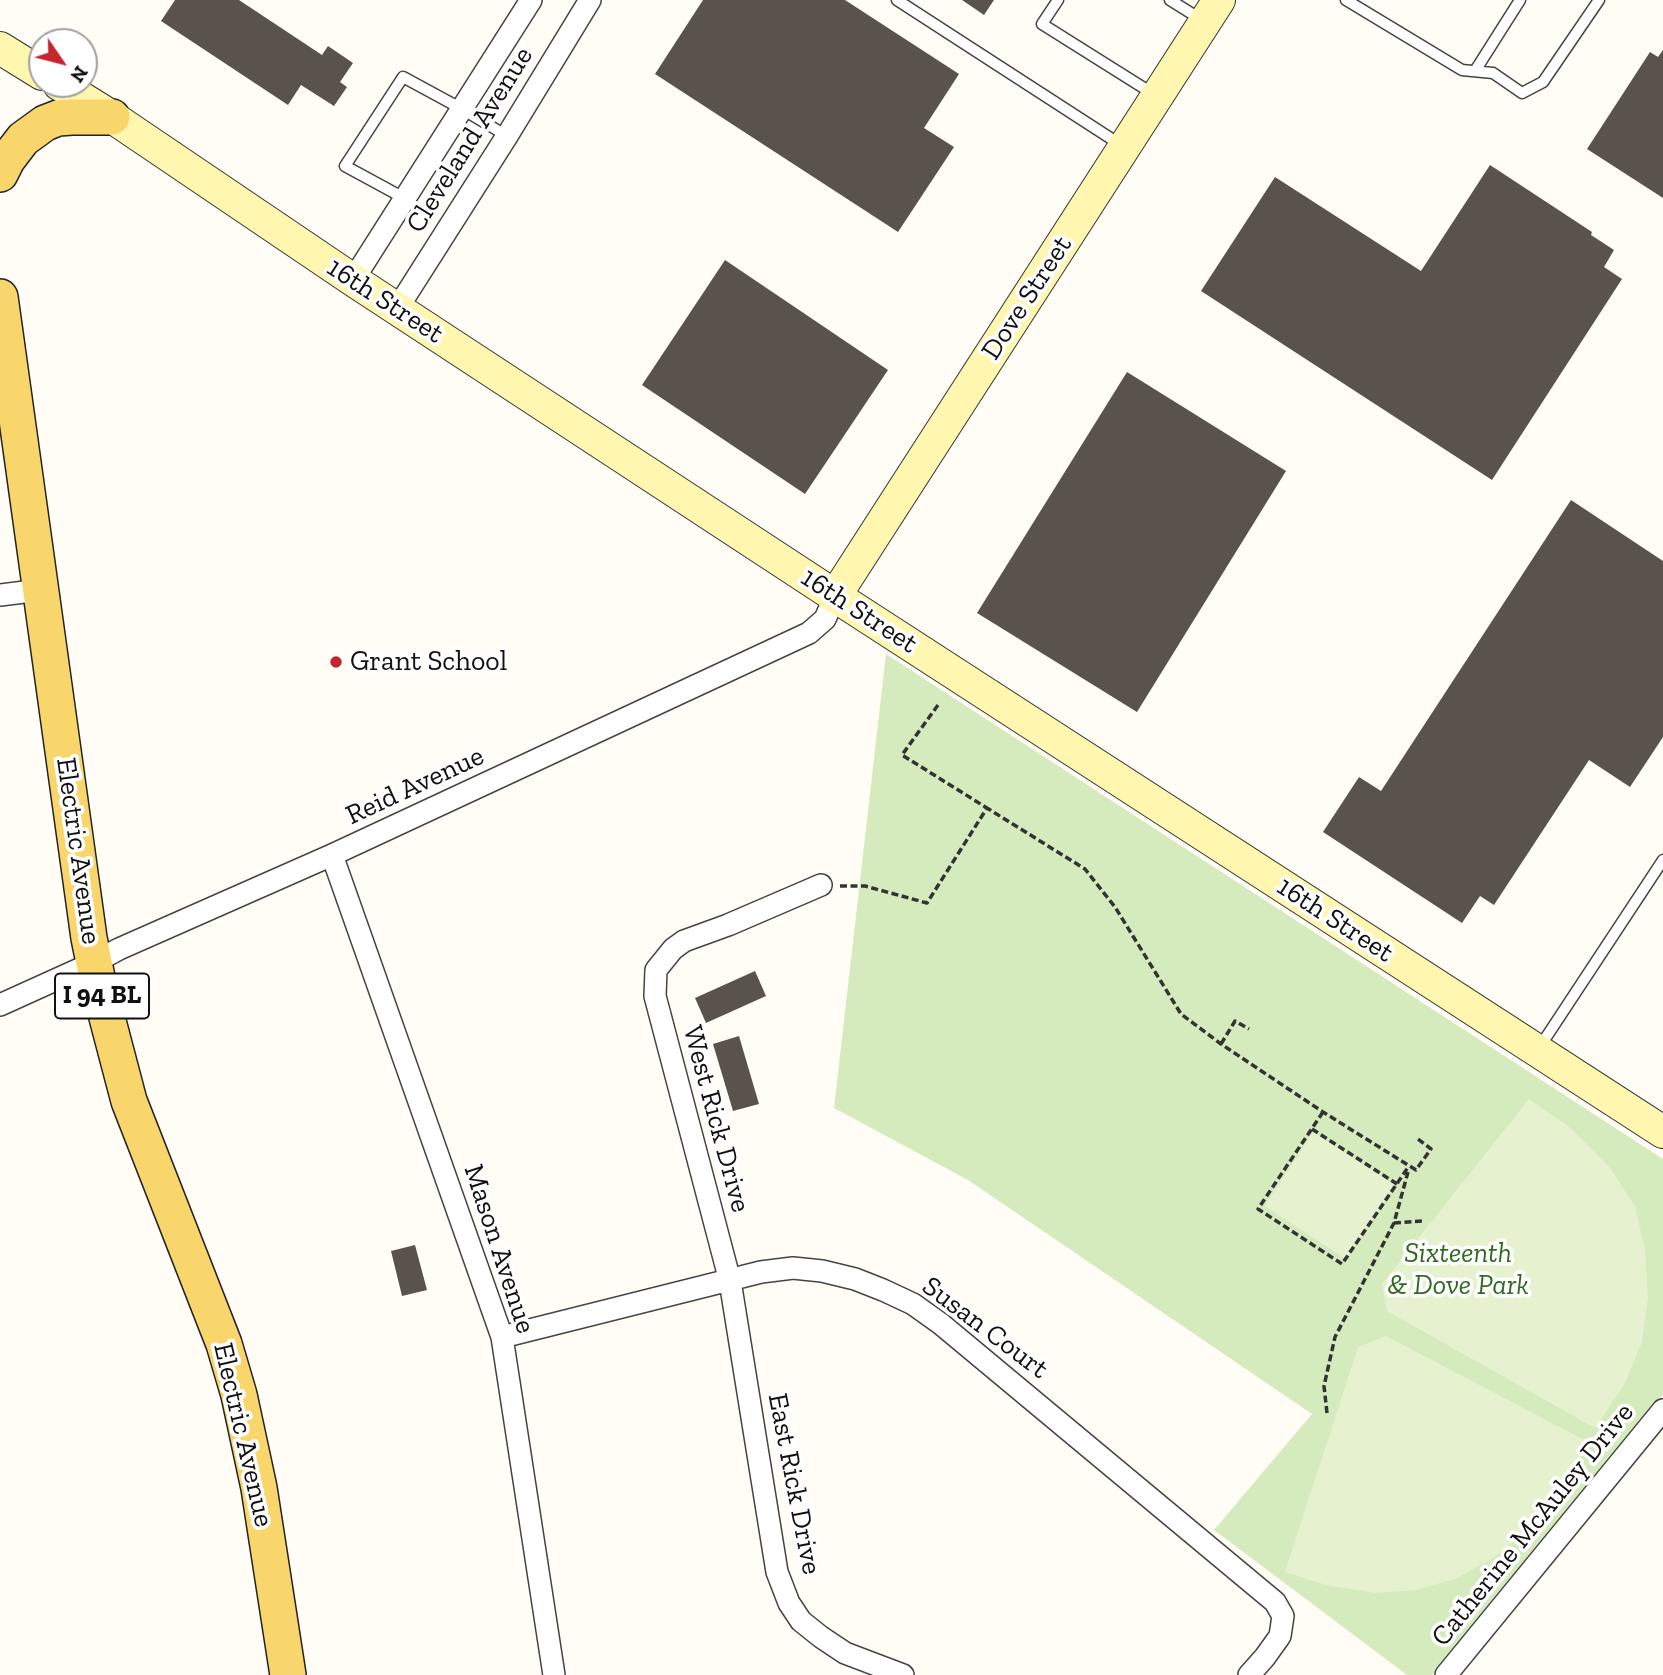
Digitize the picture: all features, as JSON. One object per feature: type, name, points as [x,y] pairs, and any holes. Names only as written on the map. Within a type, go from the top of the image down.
[{"type":"main road","points":[[0,174],[23,139],[46,123],[58,118],[112,117]]},
{"type":"main road","name":"Electric Avenue","points":[[0,297],[89,938],[99,986],[129,1101],[224,1343],[239,1395],[259,1488],[288,1675]]},
{"type":"street","name":"Cleveland Avenue","points":[[353,280],[531,0]]},
{"type":"street","name":"Cleveland Avenue","points":[[397,309],[590,0]]},
{"type":"street","name":"Dove Street","points":[[835,596],[1212,11]]},
{"type":"street","points":[[0,48],[28,65]]},
{"type":"street","name":"16th Street","points":[[81,98],[353,280],[835,596],[1663,1132]]},
{"type":"street","points":[[0,595],[40,590]]},
{"type":"street","name":"Reid Avenue","points":[[0,1005],[332,855],[810,633],[825,619],[835,596]]},
{"type":"street","name":"Mason Avenue","points":[[332,855],[502,1337],[554,1675]]},
{"type":"street","name":"West Rick Drive","points":[[730,1281],[658,1009],[655,996],[656,970],[673,949],[684,941],[821,885]]},
{"type":"street","name":"Susan Court","points":[[502,1337],[761,1272],[793,1268],[822,1271],[864,1283],[912,1304],[941,1324],[1276,1602],[1283,1616],[1280,1636],[1249,1675]]},
{"type":"street","name":"East Rick Drive","points":[[730,1281],[777,1572],[789,1603],[801,1621],[845,1653],[903,1675]]},
{"type":"street","name":"Catherine McAuley Drive","points":[[1446,1675],[1663,1410]]},
{"type":"lane","points":[[897,0],[1124,147]]},
{"type":"lane","points":[[1058,0],[1042,24],[1157,96]]},
{"type":"lane","points":[[1170,0],[1212,11]]},
{"type":"lane","points":[[1346,0],[1462,69],[1493,73],[1522,93],[1543,82],[1599,0]]},
{"type":"lane","points":[[1475,71],[1520,0]]},
{"type":"lane","points":[[404,198],[345,166],[403,77],[507,136]]},
{"type":"lane","points":[[1538,1051],[1663,860]]},
{"type":"path","points":[[938,705],[902,755],[1085,869],[1115,907],[1181,1014],[1323,1112],[1416,1170],[1431,1149],[1418,1139]]},
{"type":"path","points":[[821,885],[865,886],[927,903],[987,808]]},
{"type":"path","points":[[1221,1044],[1235,1021],[1249,1029]]},
{"type":"path","points":[[1323,1112],[1258,1209],[1342,1264],[1409,1166]]},
{"type":"path","points":[[1312,1129],[1397,1184]]},
{"type":"path","points":[[1327,1413],[1324,1386],[1335,1337],[1394,1223],[1409,1166]]},
{"type":"path","points":[[1394,1223],[1422,1221]]},
{"type":"green space","name":"Sixteenth & Dove Park","points":[[886,654],[1663,1159],[1663,1395],[1432,1675],[1407,1675],[1214,1530],[1312,1414],[968,1180],[834,1108]]},
{"type":"green space","points":[[1529,1099],[1568,1126],[1608,1165],[1635,1206],[1645,1250],[1648,1298],[1642,1342],[1625,1383],[1595,1428],[1387,1311],[1382,1284]]},
{"type":"green space","points":[[1313,1132],[1395,1185],[1346,1259],[1265,1206]]},
{"type":"green space","points":[[1386,1336],[1590,1443],[1552,1503],[1523,1534],[1493,1558],[1455,1579],[1415,1590],[1375,1593],[1326,1585],[1285,1572],[1358,1347]]},
{"type":"building","points":[[175,0],[239,0],[322,55],[328,46],[353,63],[340,82],[347,87],[334,106],[301,85],[288,105],[161,21]]},
{"type":"building","points":[[703,0],[845,0],[959,74],[924,128],[954,147],[898,232],[655,74]]},
{"type":"building","points":[[962,0],[994,0],[984,15]]},
{"type":"building","points":[[1663,50],[1663,198],[1587,149],[1650,52],[1658,57]]},
{"type":"building","points":[[1490,165],[1592,232],[1591,235],[1614,250],[1604,267],[1622,279],[1492,480],[1201,291],[1275,177],[1421,271]]},
{"type":"building","points":[[725,260],[888,370],[805,494],[642,385]]},
{"type":"building","points":[[1127,372],[1286,471],[1137,712],[977,613]]},
{"type":"building","points":[[1571,500],[1663,561],[1663,737],[1630,787],[1589,760],[1494,905],[1480,896],[1462,923],[1323,832],[1359,777],[1381,791]]},
{"type":"building","points":[[755,971],[766,996],[706,1023],[695,998]]},
{"type":"building","points":[[739,1036],[759,1104],[733,1111],[713,1044]]},
{"type":"building","points":[[415,1245],[427,1290],[402,1296],[391,1251]]},
{"type":"place","name":"Grant School","points":[[336,662]]}]
